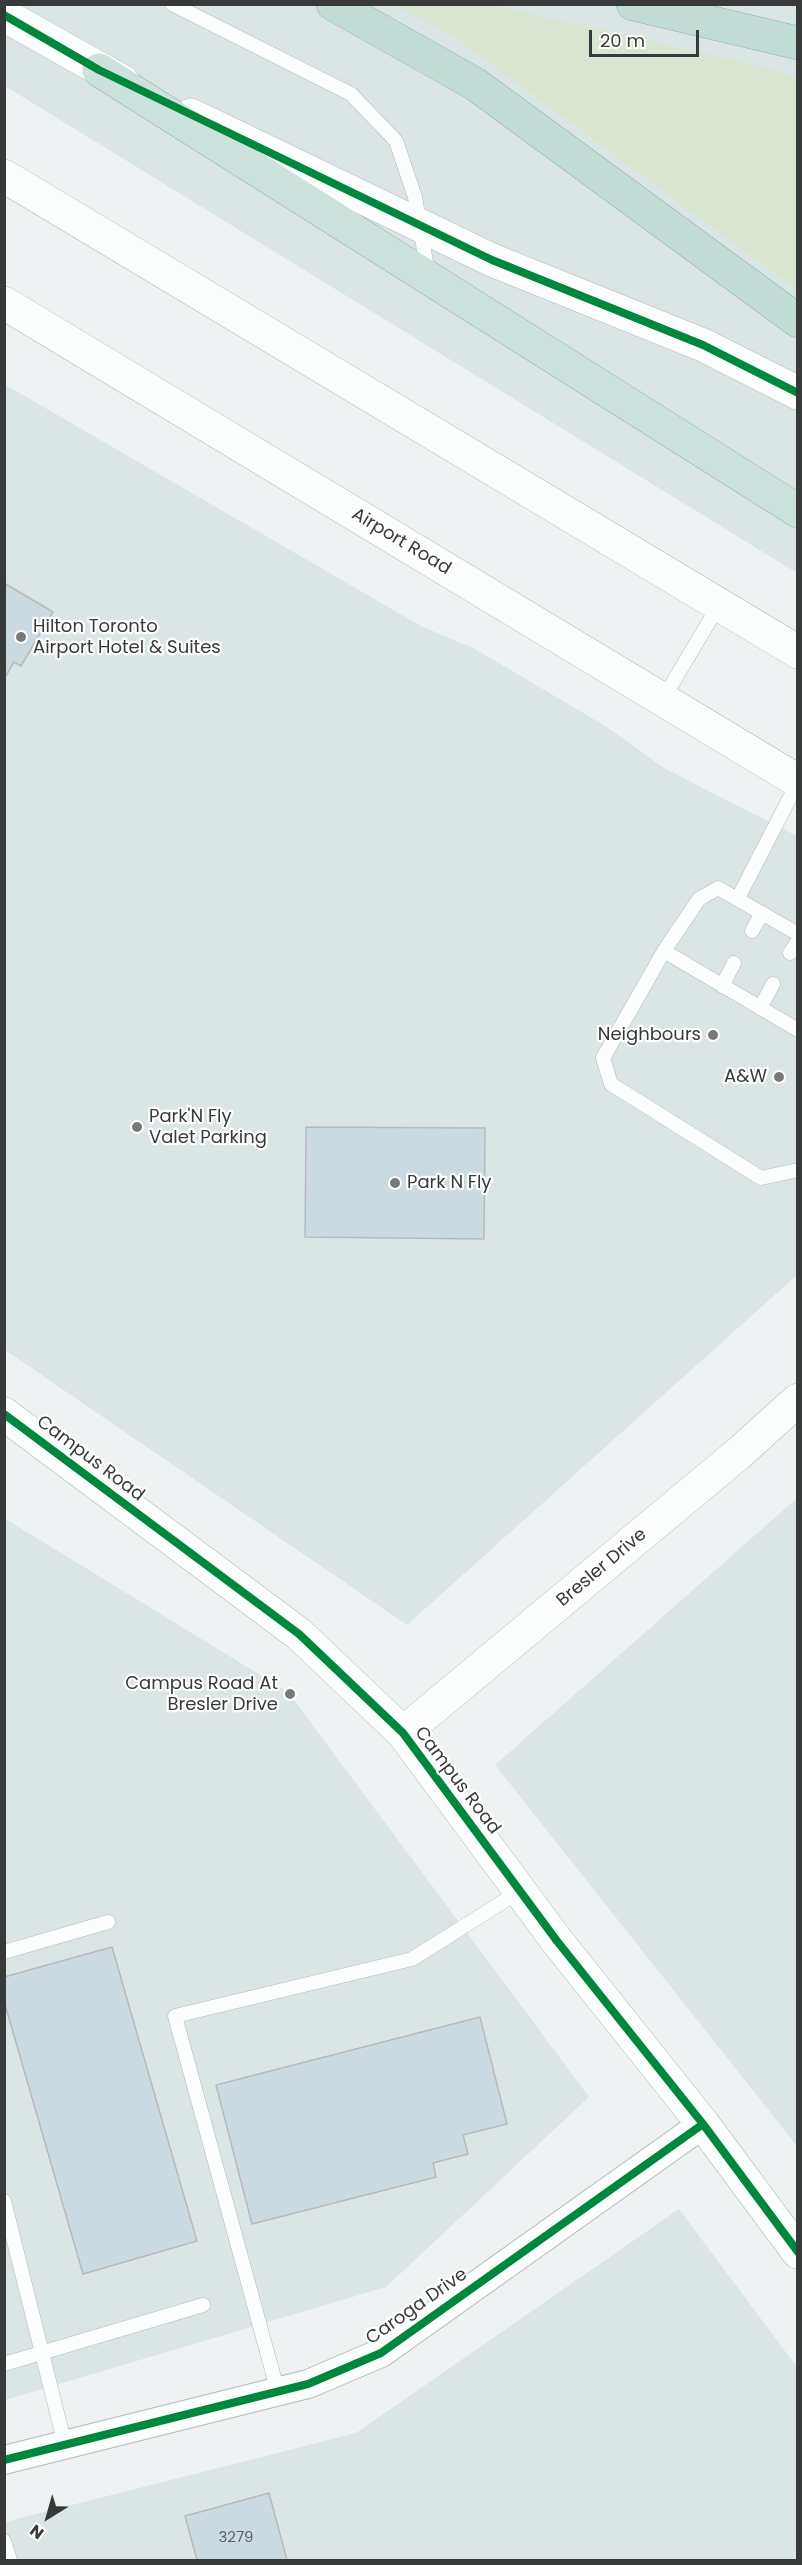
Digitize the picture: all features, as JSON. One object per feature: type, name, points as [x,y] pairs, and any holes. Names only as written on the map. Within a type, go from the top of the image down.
[{"type":"highway","points":[[333,4],[475,84],[798,321]]},
{"type":"highway","points":[[633,4],[798,43]]},
{"type":"highway","points":[[99,70],[798,512]]},
{"type":"street","points":[[4,15],[99,70],[492,260],[703,345],[798,393]]},
{"type":"street","points":[[4,176],[798,652]]},
{"type":"street","name":"Airport Road","points":[[4,303],[798,782]]},
{"type":"street","name":"Bresler Drive","points":[[403,1733],[738,1454],[798,1400]]},
{"type":"street","name":"Campus Road","points":[[4,1414],[299,1634],[403,1733],[520,1891],[703,2124],[798,2252]]},
{"type":"street","name":"Caroga Drive","points":[[4,2460],[308,2384],[381,2354],[703,2124]]},
{"type":"lane","points":[[172,4],[351,94],[396,141],[415,197],[429,278]]},
{"type":"lane","points":[[663,699],[719,605]]},
{"type":"lane","points":[[738,898],[798,782]]},
{"type":"lane","points":[[798,934],[718,888],[699,899],[664,951],[603,1058],[611,1084],[761,1178],[798,1170]]},
{"type":"lane","points":[[752,931],[762,913]]},
{"type":"lane","points":[[664,951],[798,1030]]},
{"type":"lane","points":[[722,986],[734,963]]},
{"type":"lane","points":[[760,1008],[773,984]]},
{"type":"lane","points":[[278,2392],[175,2016],[412,1959],[520,1891]]},
{"type":"lane","points":[[4,1952],[108,1922]]},
{"type":"lane","points":[[4,2201],[65,2445]]},
{"type":"lane","points":[[4,2364],[203,2305]]},
{"type":"lane","points":[[4,2541],[10,2560]]},
{"type":"shaded area","points":[[4,5],[797,5],[797,573],[5,86]]},
{"type":"shaded area","points":[[4,384],[421,626],[475,649],[607,727],[664,768],[797,836],[797,1275],[407,1625],[5,1350]]},
{"type":"shaded area","points":[[797,1498],[797,2146],[495,1765]]},
{"type":"shaded area","points":[[4,1518],[288,1692],[589,2097],[386,2287],[5,2400]]},
{"type":"shaded area","points":[[679,2209],[797,2367],[797,2560],[5,2560],[5,2522],[356,2433]]},
{"type":"green space","points":[[393,5],[493,5],[764,67],[797,78],[797,290],[451,34]]},
{"type":"building","name":"Hilton Toronto Airport Hotel & Suites","points":[[4,583],[53,612],[21,666],[14,662],[4,679]]},
{"type":"building","name":"Park N Fly","points":[[306,1127],[485,1128],[484,1239],[305,1237]]},
{"type":"building","points":[[112,1947],[197,2241],[83,2274],[4,2001],[4,1977]]},
{"type":"building","points":[[480,2017],[507,2124],[463,2135],[468,2154],[433,2163],[436,2177],[252,2224],[216,2085]]},
{"type":"building","points":[[269,2493],[287,2560],[197,2560],[185,2516]]},
{"type":"cycle path","points":[[4,15],[99,70],[492,260],[703,345],[798,393]]},
{"type":"cycle path","points":[[4,1414],[299,1634],[403,1733],[557,1941],[703,2124],[798,2252]]},
{"type":"cycle path","points":[[4,2460],[308,2384],[381,2353],[703,2124]]},
{"type":"place","name":"Hilton Toronto Airport Hotel & Suites","points":[[21,637]]},
{"type":"place","name":"Neighbours","points":[[713,1035]]},
{"type":"place","name":"A&W","points":[[779,1077]]},
{"type":"place","name":"Park'N Fly Valet Parking","points":[[137,1127]]},
{"type":"place","name":"Park N Fly","points":[[395,1183]]},
{"type":"place","name":"Campus Road At Bresler Drive","points":[[290,1694]]}]
